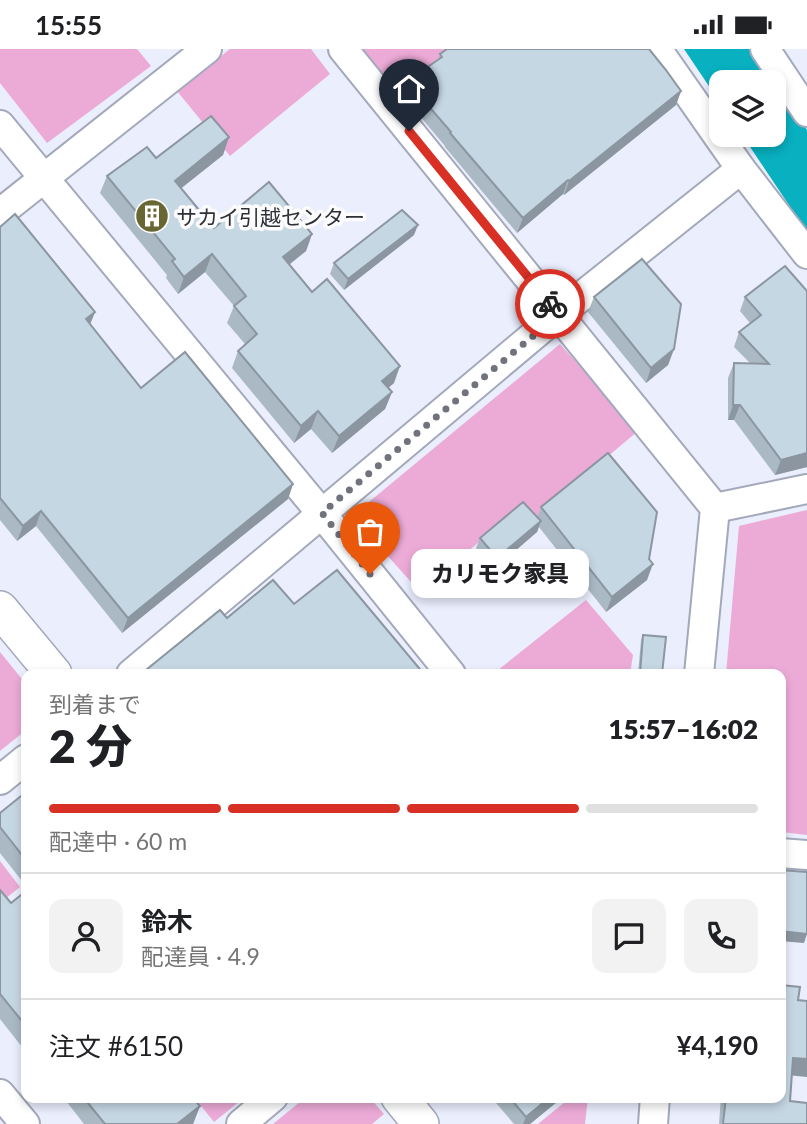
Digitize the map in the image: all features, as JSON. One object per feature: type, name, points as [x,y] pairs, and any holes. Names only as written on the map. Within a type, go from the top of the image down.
[{"type":"street","points":[[0,213],[207,49]]},
{"type":"street","points":[[343,49],[715,508],[699,669]]},
{"type":"street","points":[[657,49],[741,169],[807,254]]},
{"type":"street","points":[[765,49],[807,112]]},
{"type":"street","points":[[0,125],[322,513],[447,669]]},
{"type":"street","points":[[137,669],[558,315],[741,169]]},
{"type":"street","points":[[715,508],[807,489]]},
{"type":"street","points":[[0,609],[50,669]]},
{"type":"street","points":[[0,780],[21,763]]},
{"type":"street","points":[[786,853],[807,855]]},
{"type":"street","points":[[0,1094],[25,1124]]},
{"type":"street","points":[[241,1124],[267,1103]]},
{"type":"street","points":[[404,1103],[421,1124]]},
{"type":"street","points":[[653,1124],[655,1103]]},
{"type":"shaded area","points":[[0,49],[137,49],[151,66],[47,143],[0,83]]},
{"type":"shaded area","points":[[230,49],[311,49],[330,74],[230,156],[177,91]]},
{"type":"shaded area","points":[[360,49],[450,49],[396,91]]},
{"type":"shaded area","points":[[560,344],[638,431],[536,517],[524,504],[420,592],[352,516]]},
{"type":"shaded area","points":[[807,510],[807,835],[786,833],[786,669],[726,669],[739,526]]},
{"type":"shaded area","points":[[586,600],[633,655],[631,669],[499,669]]},
{"type":"shaded area","points":[[0,652],[21,678],[21,734],[0,751]]},
{"type":"shaded area","points":[[0,861],[20,887],[0,903]]},
{"type":"shaded area","points":[[199,1103],[238,1103],[214,1122]]},
{"type":"shaded area","points":[[299,1103],[374,1103],[384,1114],[372,1124],[273,1124]]},
{"type":"shaded area","points":[[564,1103],[587,1103],[585,1124],[538,1124]]},
{"type":"water","points":[[684,49],[752,49],[766,70],[709,70],[709,86]]},
{"type":"water","points":[[786,99],[807,130],[807,232],[750,147],[786,147]]},
{"type":"building","points":[[447,49],[649,49],[681,91],[523,218],[407,81],[442,57],[440,54]]},
{"type":"building","points":[[211,116],[229,137],[175,181],[214,228],[269,182],[312,234],[283,257],[312,292],[327,279],[400,366],[382,381],[392,392],[339,436],[318,411],[301,426],[238,351],[257,334],[234,306],[246,296],[212,254],[184,277],[172,261],[175,259],[107,176],[147,147],[156,158]]},
{"type":"building","points":[[402,210],[418,225],[348,279],[334,263]]},
{"type":"building","points":[[15,214],[95,312],[86,319],[141,388],[185,352],[293,484],[128,618],[41,511],[23,526],[0,498],[0,227]]},
{"type":"building","points":[[642,259],[681,304],[674,349],[651,368],[594,297]]},
{"type":"building","points":[[785,266],[807,291],[807,453],[781,460],[740,405],[733,405],[734,363],[769,364],[739,332],[761,315],[745,297]]},
{"type":"building","points":[[608,453],[657,512],[649,559],[653,564],[612,597],[541,507]]},
{"type":"building","points":[[523,502],[541,521],[497,558],[480,538]]},
{"type":"building","points":[[337,570],[420,669],[147,669],[220,610],[227,618],[273,580],[294,604]]},
{"type":"building","points":[[643,635],[666,637],[663,669],[640,669]]},
{"type":"building","points":[[21,796],[21,854],[0,827],[0,813]]},
{"type":"building","points":[[786,870],[807,872],[807,934],[786,932]]},
{"type":"building","points":[[0,890],[11,903],[21,895],[21,1020],[0,994]]},
{"type":"building","points":[[786,986],[800,987],[798,1000],[807,1001],[807,1059],[793,1058],[790,1101],[807,1103],[807,1124],[723,1124],[725,1103],[786,1103]]},
{"type":"building","points":[[88,1103],[197,1103],[200,1106],[177,1124],[105,1124]]},
{"type":"building","points":[[514,1103],[543,1103],[526,1117]]},
{"type":"way so far","points":[[370,574],[322,513],[558,315],[550,304]]},
{"type":"place","name":"サカイ引越センター","points":[[152,216]]},
{"type":"place","name":"カリモク家具","points":[[370,574]]},
{"type":"route","points":[[409,131],[550,304]]}]
